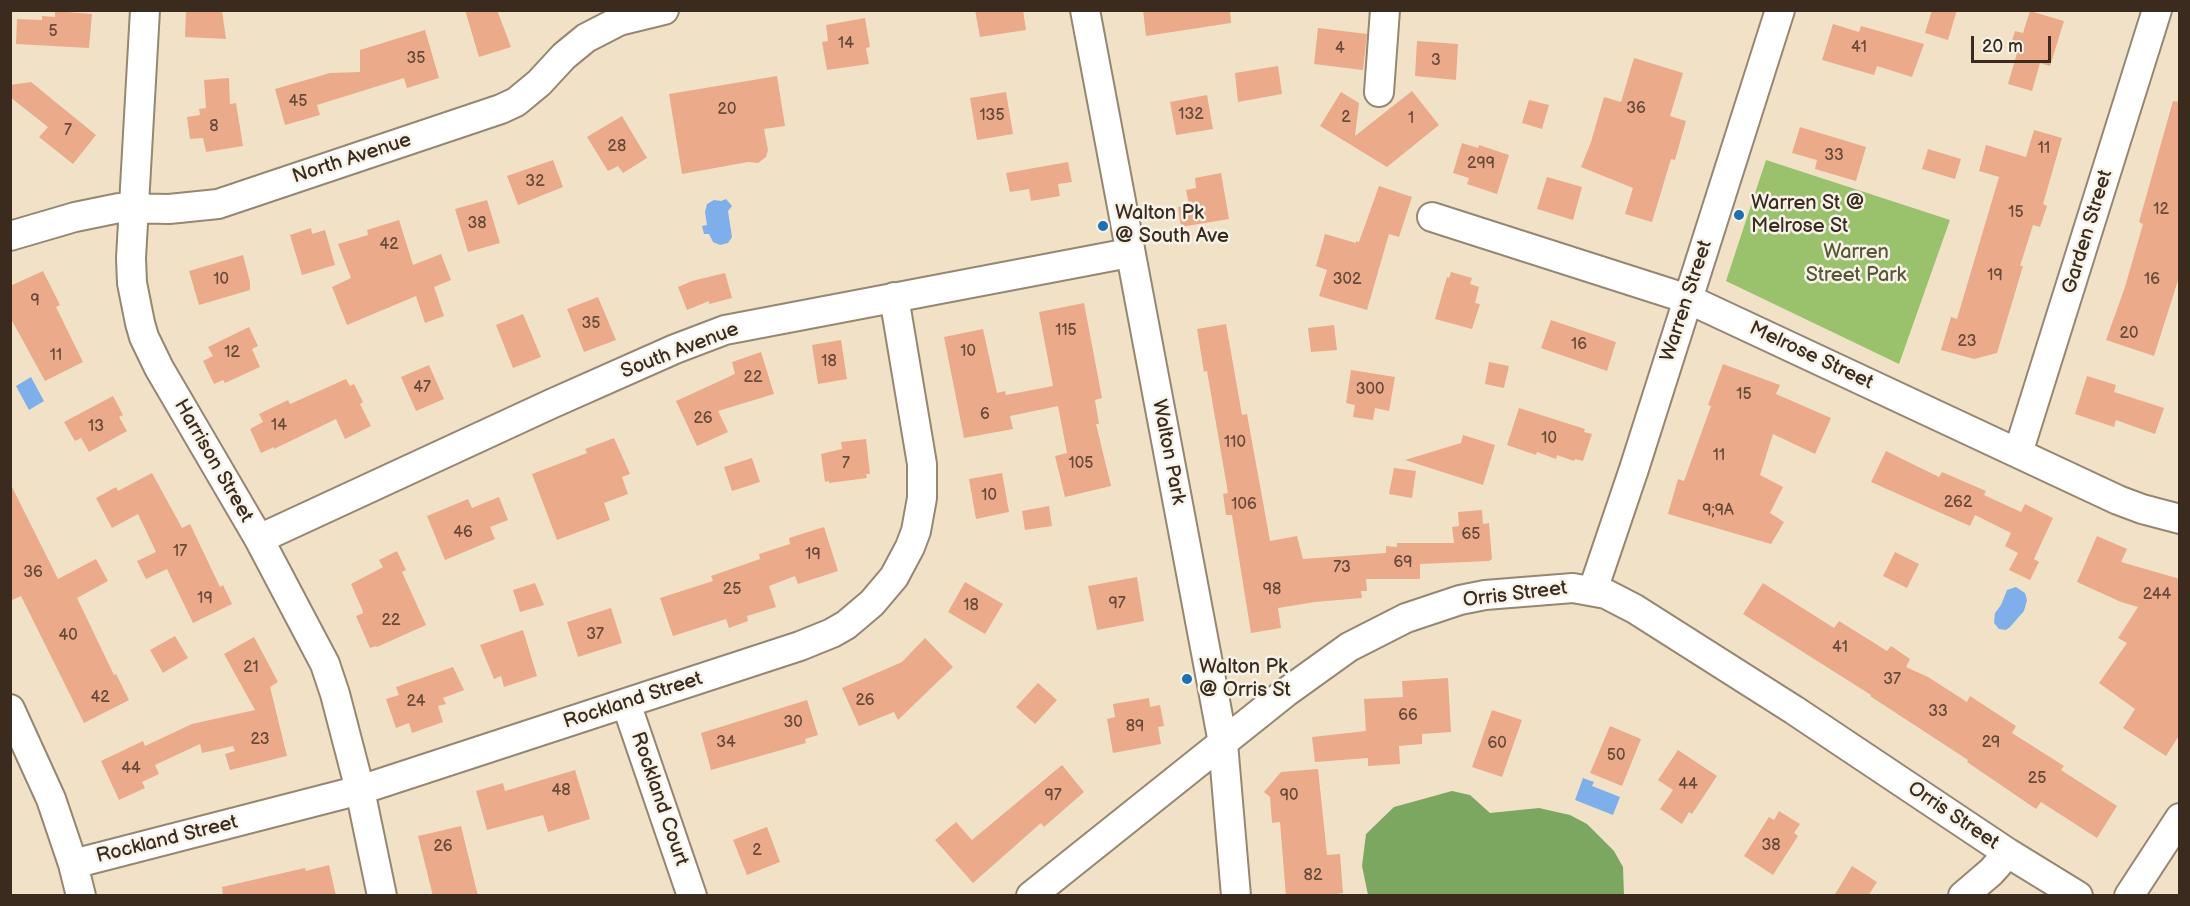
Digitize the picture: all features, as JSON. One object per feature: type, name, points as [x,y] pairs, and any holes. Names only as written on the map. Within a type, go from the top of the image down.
[{"type":"street","name":"Harrison Street","points":[[145,10],[131,258],[132,283],[144,337],[159,368],[259,539],[325,664],[360,790],[382,896]]},
{"type":"street","name":"North Avenue","points":[[10,236],[104,210],[134,207],[169,209],[218,204],[501,109],[516,102],[539,83],[564,56],[586,38],[619,21],[664,10]]},
{"type":"street","name":"Walton Park","points":[[1085,10],[1223,743],[1236,896]]},
{"type":"street","points":[[1378,92],[1385,10]]},
{"type":"street","name":"Warren Street","points":[[1593,591],[1780,10]]},
{"type":"street","name":"Garden Street","points":[[2018,453],[2157,10]]},
{"type":"street","name":"Melrose Street","points":[[1432,217],[1688,299],[2118,500],[2180,519]]},
{"type":"street","name":"South Avenue","points":[[259,539],[551,404],[699,339],[725,330],[1129,253]]},
{"type":"street","name":"Rockland Street","points":[[73,864],[360,790],[800,646],[832,633],[860,614],[894,577],[906,555],[916,531],[922,498],[922,464],[894,297]]},
{"type":"street","name":"Orris Street","points":[[1031,896],[1302,680],[1348,647],[1406,618],[1438,606],[1485,595],[1573,588],[1593,591],[1620,600],[1643,614],[2078,896]]},
{"type":"street","name":"Rockland Court","points":[[626,703],[692,896]]},
{"type":"street","points":[[10,709],[51,799],[73,864],[81,896]]},
{"type":"street","points":[[2128,896],[2180,818]]},
{"type":"street","points":[[1963,896],[1991,872],[2008,852]]},
{"type":"green space","name":"Warren Street Park","points":[[1766,160],[1950,220],[1899,364],[1726,281]]},
{"type":"green space","points":[[1452,791],[1470,795],[1490,813],[1539,808],[1570,815],[1587,824],[1614,851],[1623,867],[1624,895],[1368,895],[1362,866],[1366,834],[1394,807]]},
{"type":"water","points":[[726,199],[732,206],[728,211],[732,237],[728,243],[720,245],[713,242],[709,234],[704,234],[702,226],[707,225],[705,212],[707,204],[714,200]]},
{"type":"water","points":[[31,377],[44,401],[29,410],[16,386]]},
{"type":"water","points":[[2016,587],[2025,593],[2027,600],[2024,611],[2006,630],[1999,629],[1994,623],[1995,613],[2007,590]]},
{"type":"water","points":[[1583,778],[1594,782],[1592,786],[1620,797],[1613,815],[1575,800]]},
{"type":"building","points":[[186,10],[222,10],[226,39],[185,37]]},
{"type":"building","points":[[465,10],[497,10],[511,47],[479,57]]},
{"type":"building","points":[[975,10],[1023,10],[1026,30],[980,37]]},
{"type":"building","points":[[1143,10],[1230,10],[1231,23],[1146,36]]},
{"type":"building","points":[[1932,10],[1957,10],[1948,40],[1925,33]]},
{"type":"building","points":[[55,11],[92,14],[89,48],[16,44],[17,19],[42,20],[42,16],[55,17]]},
{"type":"building","points":[[2030,11],[2064,21],[2050,66],[2040,63],[2032,91],[2008,84],[2017,53],[2009,51],[2015,31],[2023,33]]},
{"type":"building","points":[[865,18],[870,47],[866,48],[869,64],[827,70],[822,42],[828,41],[826,25]]},
{"type":"building","points":[[1833,24],[1859,32],[1861,26],[1924,44],[1912,77],[1877,66],[1874,75],[1822,60]]},
{"type":"building","points":[[1318,28],[1367,34],[1363,70],[1314,64]]},
{"type":"building","points":[[425,30],[439,78],[407,88],[404,78],[317,105],[320,115],[285,125],[275,89],[330,73],[360,72],[360,50]]},
{"type":"building","points":[[1417,41],[1458,44],[1456,80],[1415,76]]},
{"type":"building","points":[[1634,58],[1683,73],[1670,116],[1686,121],[1675,160],[1671,159],[1652,222],[1625,214],[1633,188],[1581,167],[1604,97],[1621,102]]},
{"type":"building","points":[[1278,66],[1282,94],[1238,102],[1235,73]]},
{"type":"building","points":[[777,76],[785,126],[764,129],[768,150],[766,157],[758,163],[748,162],[682,174],[669,94]]},
{"type":"building","points":[[229,78],[230,104],[236,103],[243,146],[206,152],[203,138],[190,139],[187,117],[200,115],[199,109],[206,108],[204,80]]},
{"type":"building","points":[[31,82],[96,135],[73,164],[39,137],[48,127],[10,97],[10,85]]},
{"type":"building","points":[[1412,91],[1439,125],[1387,167],[1320,126],[1341,92],[1359,103],[1355,136]]},
{"type":"building","points":[[1006,92],[1013,134],[977,140],[970,98]]},
{"type":"building","points":[[1207,95],[1213,129],[1176,135],[1170,102]]},
{"type":"building","points":[[1529,100],[1549,105],[1542,129],[1522,123]]},
{"type":"building","points":[[2173,101],[2180,102],[2180,274],[2154,356],[2106,340],[2125,287],[2143,224],[2139,222]]},
{"type":"building","points":[[622,116],[647,158],[623,173],[618,166],[608,171],[587,137]]},
{"type":"building","points":[[1800,127],[1866,147],[1856,181],[1815,169],[1817,160],[1792,153]]},
{"type":"building","points":[[2034,130],[2062,138],[2043,204],[2047,206],[2040,227],[2033,225],[1997,353],[1974,359],[1941,350],[1951,317],[1957,319],[1999,177],[1979,171],[1986,145],[2026,157]]},
{"type":"building","points":[[1462,143],[1478,148],[1479,145],[1509,155],[1497,194],[1467,184],[1469,178],[1453,173]]},
{"type":"building","points":[[1928,149],[1961,159],[1955,179],[1922,169]]},
{"type":"building","points":[[553,160],[563,187],[518,205],[507,176]]},
{"type":"building","points":[[1068,162],[1072,182],[1058,184],[1060,196],[1031,201],[1029,189],[1010,192],[1006,173]]},
{"type":"building","points":[[1221,173],[1229,219],[1181,227],[1178,207],[1189,205],[1186,190],[1196,188],[1195,178]]},
{"type":"building","points":[[1547,177],[1582,187],[1573,220],[1537,209]]},
{"type":"building","points":[[1379,186],[1412,197],[1399,237],[1389,234],[1367,310],[1319,296],[1327,270],[1316,266],[1325,234],[1359,242]]},
{"type":"building","points":[[487,200],[500,243],[468,252],[455,209]]},
{"type":"building","points":[[399,220],[413,265],[441,254],[451,280],[434,287],[444,316],[425,323],[416,296],[347,325],[332,287],[351,278],[338,244],[368,235],[367,230]]},
{"type":"building","points":[[311,228],[312,234],[325,230],[335,265],[302,275],[290,235]]},
{"type":"building","points":[[243,255],[250,290],[199,305],[189,271]]},
{"type":"building","points":[[43,271],[60,305],[56,307],[83,362],[45,381],[10,317],[10,286]]},
{"type":"building","points":[[1451,272],[1472,278],[1470,284],[1479,287],[1475,303],[1480,304],[1472,329],[1435,319],[1447,277],[1449,278]]},
{"type":"building","points":[[725,273],[732,298],[709,304],[709,301],[687,310],[678,287]]},
{"type":"building","points":[[598,297],[616,340],[584,352],[567,309]]},
{"type":"building","points":[[1084,303],[1102,398],[1095,400],[1099,424],[1096,424],[1111,486],[1065,497],[1055,456],[1067,453],[1058,406],[1010,416],[1013,429],[964,438],[944,337],[983,329],[997,393],[1005,391],[1006,395],[1053,386],[1039,312]]},
{"type":"building","points":[[523,314],[541,357],[513,368],[496,325]]},
{"type":"building","points":[[1551,320],[1616,342],[1607,371],[1541,348]]},
{"type":"building","points":[[1226,324],[1242,415],[1247,414],[1270,541],[1297,536],[1303,559],[1386,553],[1386,546],[1397,547],[1397,543],[1454,543],[1452,527],[1459,526],[1458,512],[1482,510],[1483,524],[1489,523],[1492,559],[1420,564],[1420,579],[1366,579],[1367,591],[1361,591],[1362,598],[1278,608],[1281,628],[1251,633],[1232,515],[1226,515],[1223,494],[1228,493],[1207,371],[1204,372],[1197,329]]},
{"type":"building","points":[[1334,325],[1337,350],[1311,352],[1308,328]]},
{"type":"building","points":[[249,327],[258,346],[252,349],[260,367],[225,383],[223,380],[214,384],[203,361],[213,356],[208,347]]},
{"type":"building","points":[[841,340],[847,379],[818,384],[812,345]]},
{"type":"building","points":[[761,352],[774,394],[718,411],[728,432],[697,446],[676,401],[735,374],[732,362]]},
{"type":"building","points":[[1489,362],[1509,366],[1504,388],[1485,384]]},
{"type":"building","points":[[1723,364],[1780,385],[1776,394],[1831,418],[1815,454],[1773,434],[1760,475],[1783,487],[1770,513],[1784,522],[1771,544],[1668,514],[1678,479],[1684,481],[1711,406],[1708,405]]},
{"type":"building","points":[[429,365],[444,399],[416,411],[401,377]]},
{"type":"building","points":[[1351,370],[1395,377],[1389,411],[1375,408],[1373,420],[1353,417],[1355,405],[1346,403]]},
{"type":"building","points":[[2087,376],[2116,385],[2114,392],[2164,408],[2155,434],[2116,420],[2114,427],[2075,414]]},
{"type":"building","points":[[346,379],[350,386],[354,384],[363,402],[360,404],[371,426],[345,439],[336,419],[261,453],[250,429],[263,422],[259,414],[288,400],[290,404]]},
{"type":"building","points":[[113,396],[123,415],[119,417],[127,431],[89,452],[81,438],[75,441],[64,422]]},
{"type":"building","points":[[1519,408],[1585,429],[1584,432],[1592,434],[1583,461],[1575,459],[1574,461],[1557,455],[1556,459],[1537,452],[1536,455],[1507,445]]},
{"type":"building","points":[[1463,435],[1495,445],[1483,485],[1405,460],[1461,443]]},
{"type":"building","points":[[614,438],[630,474],[622,477],[628,494],[604,503],[610,520],[557,540],[532,474],[587,453],[585,449]]},
{"type":"building","points":[[866,439],[870,474],[866,474],[867,478],[825,482],[821,454],[842,449],[841,442]]},
{"type":"building","points":[[1886,451],[1939,477],[1942,472],[1986,491],[1984,495],[2021,512],[2025,504],[2053,518],[2034,559],[2039,562],[2030,580],[2009,570],[2018,553],[2005,546],[2011,533],[1975,515],[1970,526],[1871,482]]},
{"type":"building","points":[[752,458],[760,482],[732,491],[724,467]]},
{"type":"building","points":[[1394,468],[1416,471],[1412,498],[1389,494]]},
{"type":"building","points":[[152,473],[182,528],[190,524],[220,587],[223,585],[232,604],[193,623],[167,569],[146,579],[137,561],[156,552],[138,514],[112,528],[96,498],[116,487],[118,491]]},
{"type":"building","points":[[1002,473],[1009,512],[976,519],[969,479]]},
{"type":"building","points":[[10,483],[58,579],[96,559],[108,581],[77,598],[114,675],[116,674],[129,700],[84,723],[21,596],[10,601]]},
{"type":"building","points":[[499,497],[508,520],[490,527],[495,539],[445,560],[427,516],[468,499],[472,508]]},
{"type":"building","points":[[1049,506],[1052,526],[1025,530],[1022,511]]},
{"type":"building","points":[[824,527],[838,571],[798,584],[795,576],[769,586],[776,607],[747,616],[748,621],[729,628],[726,619],[673,636],[660,598],[713,581],[711,576],[760,559],[759,554],[790,544],[789,538]]},
{"type":"building","points":[[2097,536],[2127,549],[2121,562],[2180,579],[2180,734],[2166,756],[2123,728],[2135,709],[2099,683],[2127,643],[2118,638],[2138,607],[2121,602],[2077,582]]},
{"type":"building","points":[[397,551],[406,570],[402,572],[426,625],[370,648],[356,616],[363,613],[351,584],[383,567],[379,560]]},
{"type":"building","points":[[1895,552],[1919,564],[1907,588],[1883,576]]},
{"type":"building","points":[[1137,577],[1144,621],[1097,630],[1088,586]]},
{"type":"building","points":[[965,582],[1003,604],[985,634],[948,612]]},
{"type":"building","points":[[535,583],[544,605],[520,612],[513,590]]},
{"type":"building","points":[[1763,583],[1834,628],[1839,621],[1887,651],[1891,646],[1910,659],[1906,667],[1928,677],[1967,702],[1970,696],[2016,726],[2012,733],[2064,766],[2061,770],[2117,806],[2097,838],[2041,802],[2036,809],[1871,695],[1743,614]]},
{"type":"building","points":[[611,608],[622,643],[578,657],[567,622]]},
{"type":"building","points":[[523,630],[537,676],[504,687],[501,676],[494,679],[480,645]]},
{"type":"building","points":[[175,636],[188,658],[163,673],[150,650]]},
{"type":"building","points":[[254,637],[278,682],[270,687],[287,756],[230,770],[225,754],[235,751],[233,746],[202,753],[200,744],[155,765],[159,774],[142,782],[145,788],[119,800],[101,761],[143,741],[145,746],[192,724],[255,710],[224,654]]},
{"type":"building","points":[[925,638],[953,667],[898,720],[894,712],[859,726],[842,688],[902,662]]},
{"type":"building","points":[[453,667],[464,690],[443,698],[446,704],[438,706],[443,722],[412,733],[409,723],[396,728],[386,699],[399,695],[396,687]]},
{"type":"building","points":[[1448,678],[1451,732],[1422,734],[1422,744],[1399,746],[1400,764],[1368,766],[1368,758],[1315,762],[1312,737],[1366,731],[1364,699],[1403,697],[1402,681]]},
{"type":"building","points":[[1038,683],[1057,700],[1035,724],[1016,707]]},
{"type":"building","points":[[1149,698],[1150,707],[1160,705],[1164,726],[1158,727],[1161,744],[1113,753],[1107,719],[1115,717],[1113,704]]},
{"type":"building","points":[[807,700],[818,735],[805,739],[806,743],[711,770],[701,733]]},
{"type":"building","points":[[1492,710],[1522,720],[1502,777],[1472,767]]},
{"type":"building","points":[[1610,726],[1641,739],[1622,786],[1590,773]]},
{"type":"building","points":[[1678,750],[1717,776],[1692,814],[1689,812],[1682,824],[1660,809],[1673,790],[1658,780]]},
{"type":"building","points":[[1062,765],[1084,792],[1044,827],[1041,823],[973,883],[935,840],[956,822],[972,840]]},
{"type":"building","points":[[1318,769],[1327,855],[1340,854],[1343,893],[1324,896],[1286,896],[1280,822],[1272,823],[1270,797],[1264,792],[1281,772]]},
{"type":"building","points":[[575,770],[590,819],[548,832],[543,815],[487,830],[476,791],[503,783],[505,791]]},
{"type":"building","points":[[1779,811],[1800,824],[1794,833],[1798,836],[1773,875],[1744,856],[1769,817],[1774,820]]},
{"type":"building","points":[[461,826],[478,896],[433,896],[418,836]]},
{"type":"building","points":[[767,827],[780,862],[747,875],[733,840]]},
{"type":"building","points":[[329,865],[336,896],[223,896],[222,887],[305,868],[306,871]]},
{"type":"building","points":[[1852,866],[1877,882],[1868,896],[1834,896]]},
{"type":"place","name":"Warren St @ Melrose St","points":[[1739,215]]},
{"type":"place","name":"Walton Pk @ South Ave","points":[[1103,226]]},
{"type":"place","name":"Walton Pk @ Orris St","points":[[1187,679]]}]
